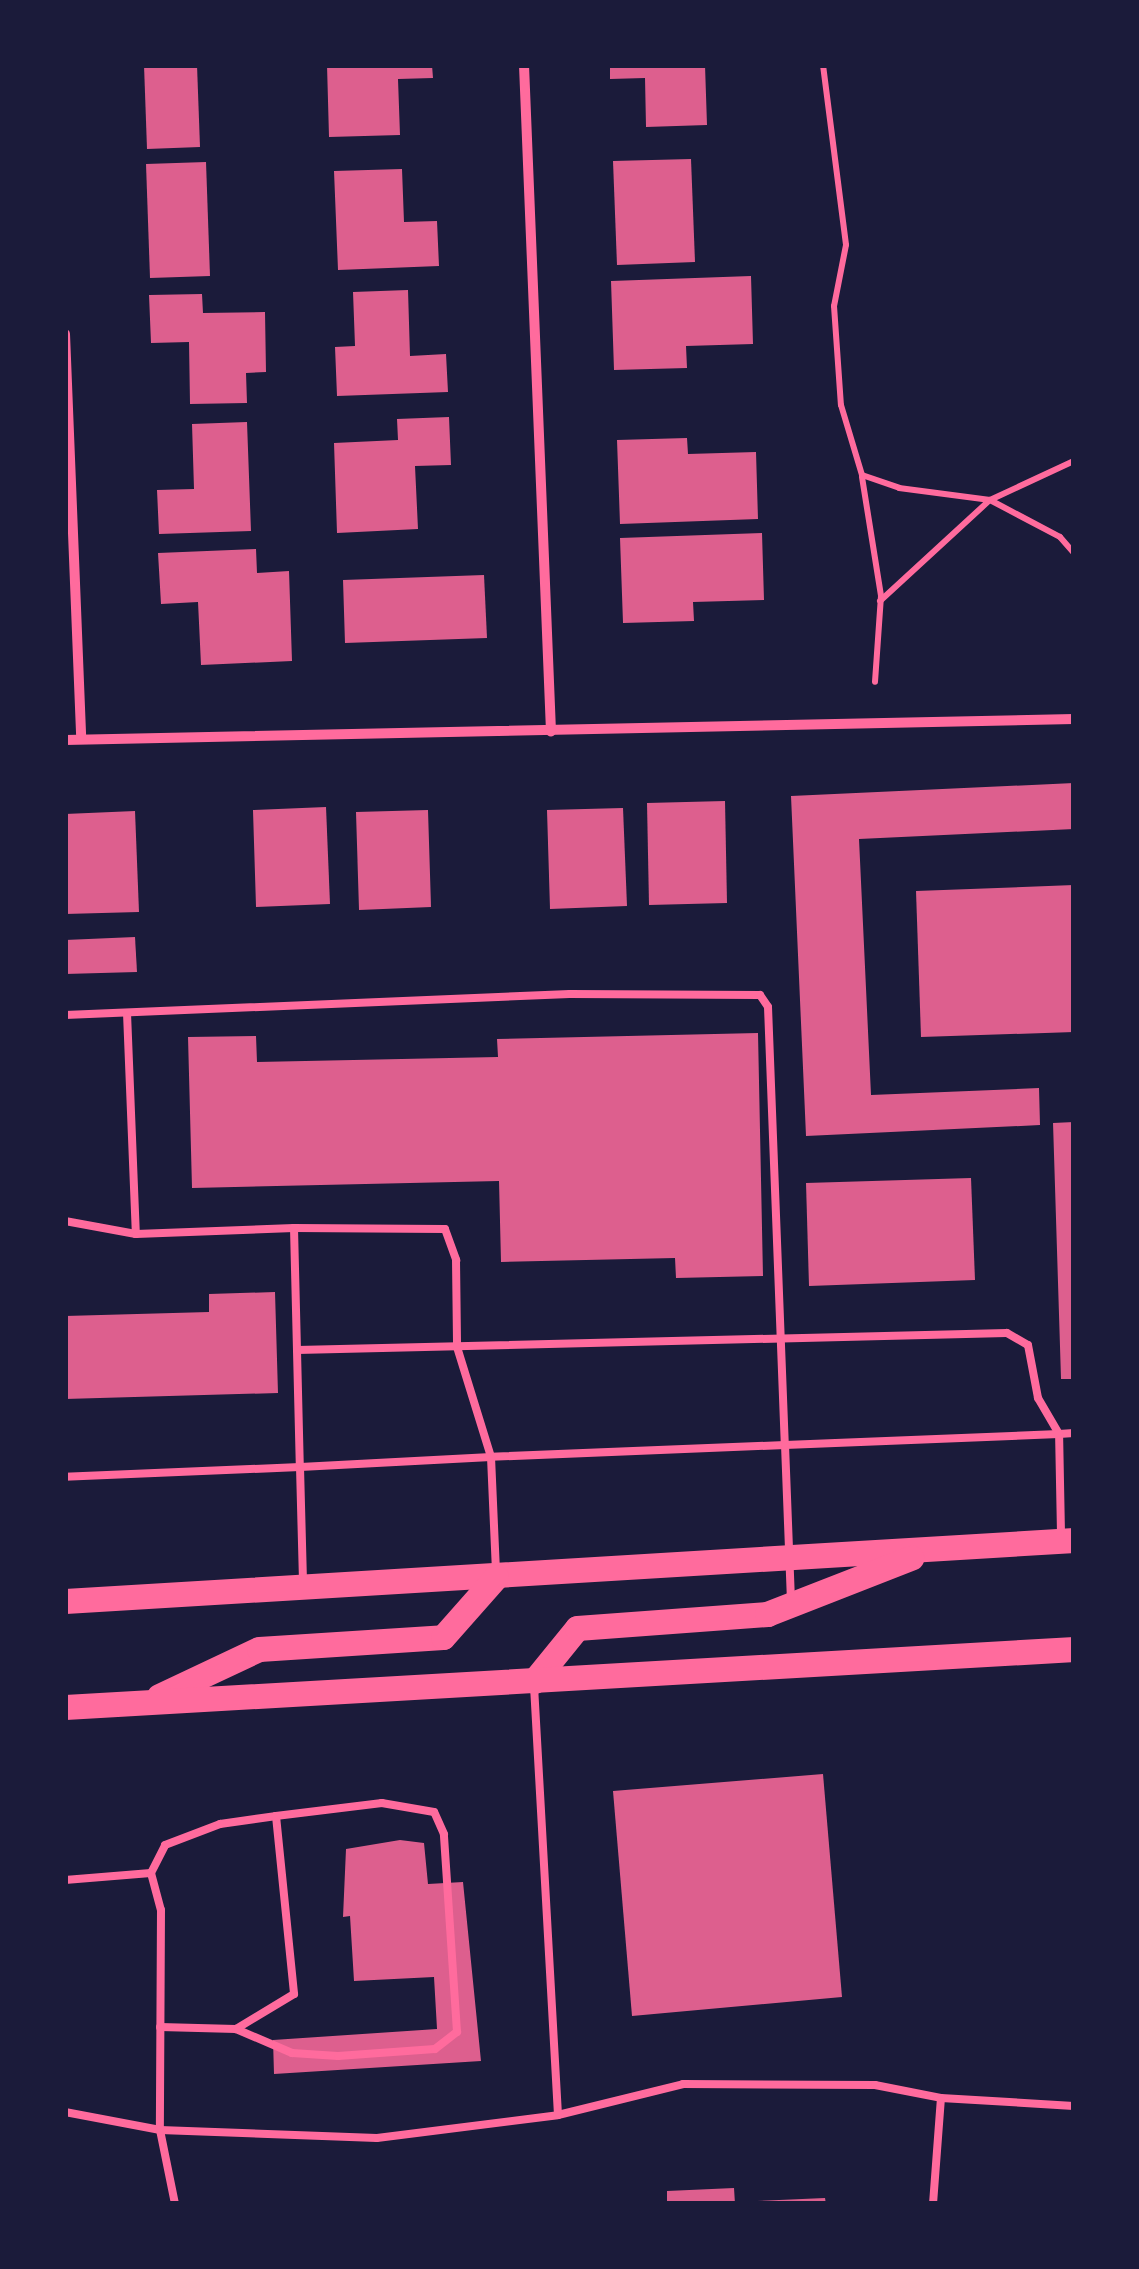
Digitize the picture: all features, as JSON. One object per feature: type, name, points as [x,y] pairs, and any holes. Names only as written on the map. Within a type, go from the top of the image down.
[{"type":"main road","points":[[65,1600],[1068,1541]]},
{"type":"main road","points":[[534,1681],[577,1628],[750,1616],[791,1606],[934,1548]]},
{"type":"main road","points":[[145,1702],[259,1649],[444,1637],[496,1577]]},
{"type":"main road","points":[[65,1707],[1074,1649]]},
{"type":"street","points":[[524,65],[551,731]]},
{"type":"street","points":[[65,334],[81,739]]},
{"type":"street","points":[[65,740],[1074,719]]},
{"type":"lane","points":[[65,1015],[570,994],[760,995],[768,1007],[791,1606]]},
{"type":"lane","points":[[127,1013],[136,1234]]},
{"type":"lane","points":[[65,1220],[136,1234],[294,1228],[445,1229],[456,1260],[457,1346],[491,1457],[496,1577]]},
{"type":"lane","points":[[294,1228],[304,1587]]},
{"type":"lane","points":[[298,1350],[1007,1333],[1028,1345],[1042,1408],[1059,1434],[1068,1541]]},
{"type":"lane","points":[[65,1477],[1074,1433]]},
{"type":"lane","points":[[534,1681],[558,2115]]},
{"type":"lane","points":[[160,2027],[236,2029],[292,2053],[338,2056],[435,2050],[457,2032],[444,1834],[434,1812],[382,1803],[220,1824],[165,1844],[151,1873],[162,1910],[160,2027],[160,2130],[175,2204]]},
{"type":"lane","points":[[236,2029],[294,1994],[276,1816]]},
{"type":"lane","points":[[65,1880],[151,1873]]},
{"type":"lane","points":[[65,2112],[160,2130],[377,2138],[558,2115],[682,2084],[875,2085],[941,2098],[1074,2106]]},
{"type":"lane","points":[[933,2204],[941,2098]]},
{"type":"path","points":[[823,65],[846,246],[834,306],[841,405],[862,475],[880,601],[875,682]]},
{"type":"path","points":[[880,601],[990,500],[1074,461]]},
{"type":"path","points":[[862,475],[899,488],[990,500],[1060,537],[1074,553]]},
{"type":"building","points":[[144,65],[197,65],[200,147],[147,149]]},
{"type":"building","points":[[327,65],[432,65],[433,78],[398,79],[400,135],[329,137]]},
{"type":"building","points":[[610,65],[705,65],[707,125],[646,127],[645,78],[610,79]]},
{"type":"building","points":[[691,159],[695,262],[617,265],[613,161]]},
{"type":"building","points":[[206,162],[210,276],[150,278],[146,164]]},
{"type":"building","points":[[402,169],[404,222],[437,221],[439,266],[338,270],[334,171]]},
{"type":"building","points":[[751,276],[753,344],[686,346],[687,368],[614,370],[611,281]]},
{"type":"building","points":[[408,290],[410,356],[446,354],[448,392],[337,396],[335,347],[355,346],[353,292]]},
{"type":"building","points":[[202,294],[203,313],[265,312],[266,372],[246,373],[247,403],[190,404],[189,342],[151,343],[149,295]]},
{"type":"building","points":[[449,417],[451,465],[415,466],[418,529],[337,533],[334,443],[398,440],[397,419]]},
{"type":"building","points":[[247,422],[251,531],[159,534],[157,490],[194,489],[192,424]]},
{"type":"building","points":[[687,438],[688,454],[756,452],[758,519],[620,524],[617,440]]},
{"type":"building","points":[[762,533],[764,600],[693,602],[694,621],[623,623],[620,538]]},
{"type":"building","points":[[256,549],[257,573],[289,571],[292,661],[201,665],[198,602],[161,604],[158,553]]},
{"type":"building","points":[[484,575],[487,638],[345,643],[343,580]]},
{"type":"building","points":[[1074,783],[1074,829],[859,839],[871,1095],[1039,1088],[1040,1125],[806,1136],[791,796]]},
{"type":"building","points":[[725,801],[727,903],[649,905],[647,803]]},
{"type":"building","points":[[326,807],[330,904],[256,907],[253,810]]},
{"type":"building","points":[[623,808],[627,906],[550,909],[547,810]]},
{"type":"building","points":[[428,810],[431,907],[359,910],[356,812]]},
{"type":"building","points":[[135,811],[139,912],[65,914],[65,814]]},
{"type":"building","points":[[1074,885],[1074,1032],[921,1037],[916,891]]},
{"type":"building","points":[[135,937],[137,972],[65,974],[65,940]]},
{"type":"building","points":[[758,1033],[763,1276],[676,1278],[675,1258],[501,1262],[499,1181],[192,1188],[188,1037],[256,1036],[257,1062],[498,1057],[497,1039]]},
{"type":"building","points":[[1074,1122],[1074,1379],[1061,1379],[1053,1123]]},
{"type":"building","points":[[971,1178],[975,1280],[809,1286],[806,1183]]},
{"type":"building","points":[[275,1292],[278,1393],[65,1399],[65,1316],[209,1312],[209,1294]]},
{"type":"building","points":[[823,1774],[842,1997],[632,2016],[613,1791]]},
{"type":"building","points":[[400,1840],[424,1843],[428,1884],[463,1882],[481,2061],[274,2074],[273,2040],[437,2029],[434,1977],[354,1981],[350,1916],[343,1917],[346,1849]]},
{"type":"building","points":[[734,2188],[735,2204],[667,2204],[667,2191]]},
{"type":"building","points":[[825,2198],[826,2204],[757,2204],[757,2201]]}]
